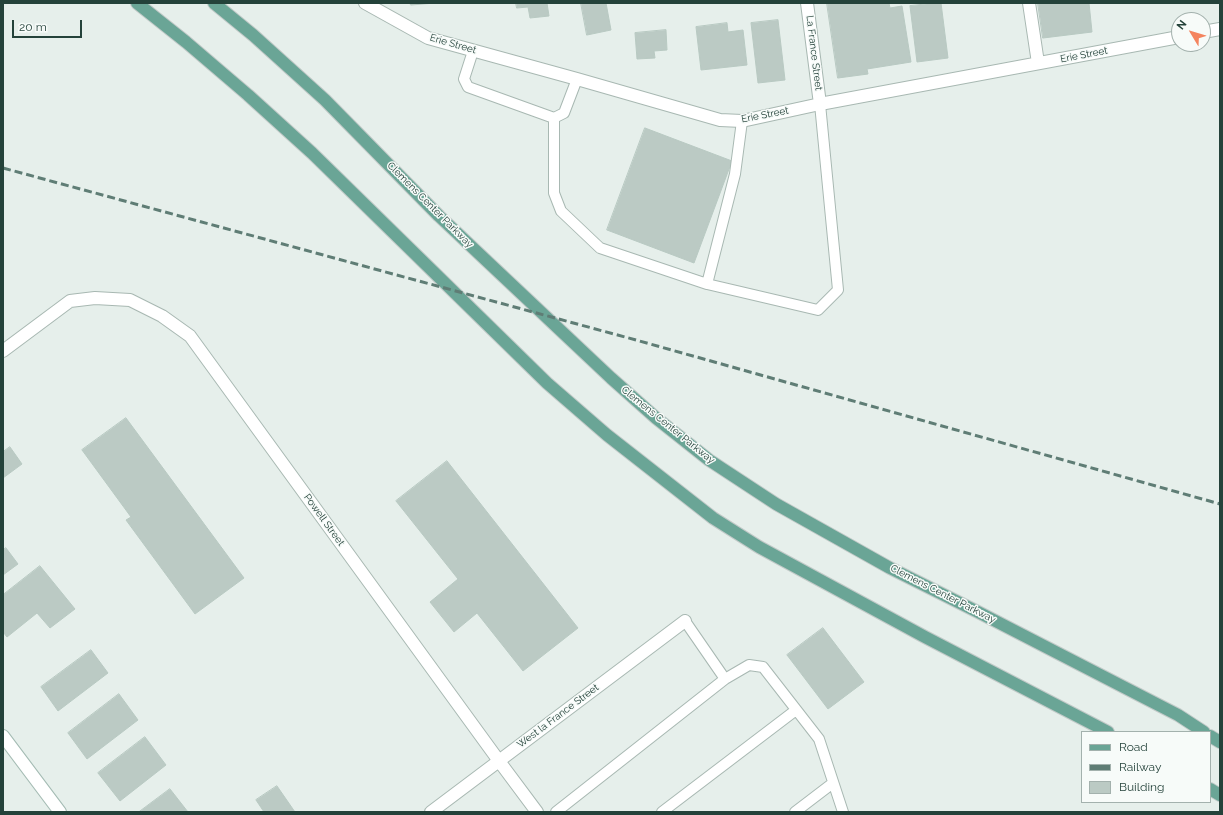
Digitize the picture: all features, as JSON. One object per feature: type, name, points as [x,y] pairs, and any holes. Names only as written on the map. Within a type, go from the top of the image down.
[{"type":"main road","points":[[137,3],[186,42],[248,95],[312,153],[547,384],[607,435],[713,518],[759,547],[1106,731]]},
{"type":"main road","name":"Clemens Center Parkway","points":[[214,3],[253,35],[324,100],[439,216],[611,378],[656,418],[709,460],[776,504],[890,568],[1178,716],[1202,731]]},
{"type":"main road","points":[[1211,737],[1220,742]]},
{"type":"main road","points":[[1211,790],[1220,795]]},
{"type":"street","name":"Erie Street","points":[[365,3],[428,38],[720,120],[742,121],[820,104],[1171,38]]},
{"type":"street","name":"La France Street","points":[[807,3],[820,104]]},
{"type":"street","points":[[1030,3],[1038,63]]},
{"type":"street","name":"Powell Street","points":[[3,351],[70,300],[94,298],[130,300],[162,316],[190,336],[537,812]]},
{"type":"street","name":"West la France Street","points":[[431,812],[685,621]]},
{"type":"street","points":[[3,736],[60,812]]},
{"type":"lane","points":[[473,51],[464,79],[468,87],[554,118],[564,113],[577,79]]},
{"type":"lane","points":[[554,118],[554,193],[561,211],[600,248],[707,284],[818,310],[838,290],[820,104]]},
{"type":"lane","points":[[707,284],[735,174],[742,121]]},
{"type":"lane","points":[[685,621],[725,679]]},
{"type":"lane","points":[[556,812],[725,679],[749,665],[763,667],[819,739],[843,812]]},
{"type":"lane","points":[[662,812],[796,710]]},
{"type":"lane","points":[[795,812],[834,783]]},
{"type":"building","points":[[410,3],[435,3],[411,5]]},
{"type":"building","points":[[516,3],[547,3],[549,16],[530,18],[528,7],[517,8]]},
{"type":"building","points":[[581,3],[606,3],[611,30],[587,35]]},
{"type":"building","points":[[827,3],[889,3],[890,8],[902,6],[911,62],[867,69],[868,74],[838,78]]},
{"type":"building","points":[[941,3],[948,58],[917,62],[910,6]]},
{"type":"building","points":[[1038,3],[1089,3],[1092,32],[1043,38]]},
{"type":"building","points":[[778,20],[785,80],[758,83],[751,23]]},
{"type":"building","points":[[727,23],[728,32],[743,30],[747,65],[701,70],[696,27]]},
{"type":"building","points":[[666,30],[667,50],[654,51],[655,58],[637,59],[635,33]]},
{"type":"building","points":[[645,128],[732,161],[694,263],[607,230]]},
{"type":"building","points":[[126,418],[244,578],[195,614],[126,520],[131,517],[82,450]]},
{"type":"building","points":[[10,447],[22,464],[3,478],[3,452]]},
{"type":"building","points":[[447,461],[578,628],[523,671],[477,613],[454,632],[430,602],[458,579],[396,501]]},
{"type":"building","points":[[6,548],[18,564],[3,575],[3,550]]},
{"type":"building","points":[[40,566],[75,609],[50,628],[37,613],[7,637],[3,632],[3,595]]},
{"type":"building","points":[[823,628],[864,682],[828,709],[787,655]]},
{"type":"building","points":[[91,650],[108,673],[58,711],[41,687]]},
{"type":"building","points":[[119,694],[138,720],[87,759],[68,733]]},
{"type":"building","points":[[145,737],[166,765],[120,801],[98,773]]},
{"type":"building","points":[[277,786],[295,812],[264,812],[256,800]]},
{"type":"building","points":[[170,789],[188,812],[139,812]]},
{"type":"railway","points":[[3,168],[636,340],[1220,504]]}]
